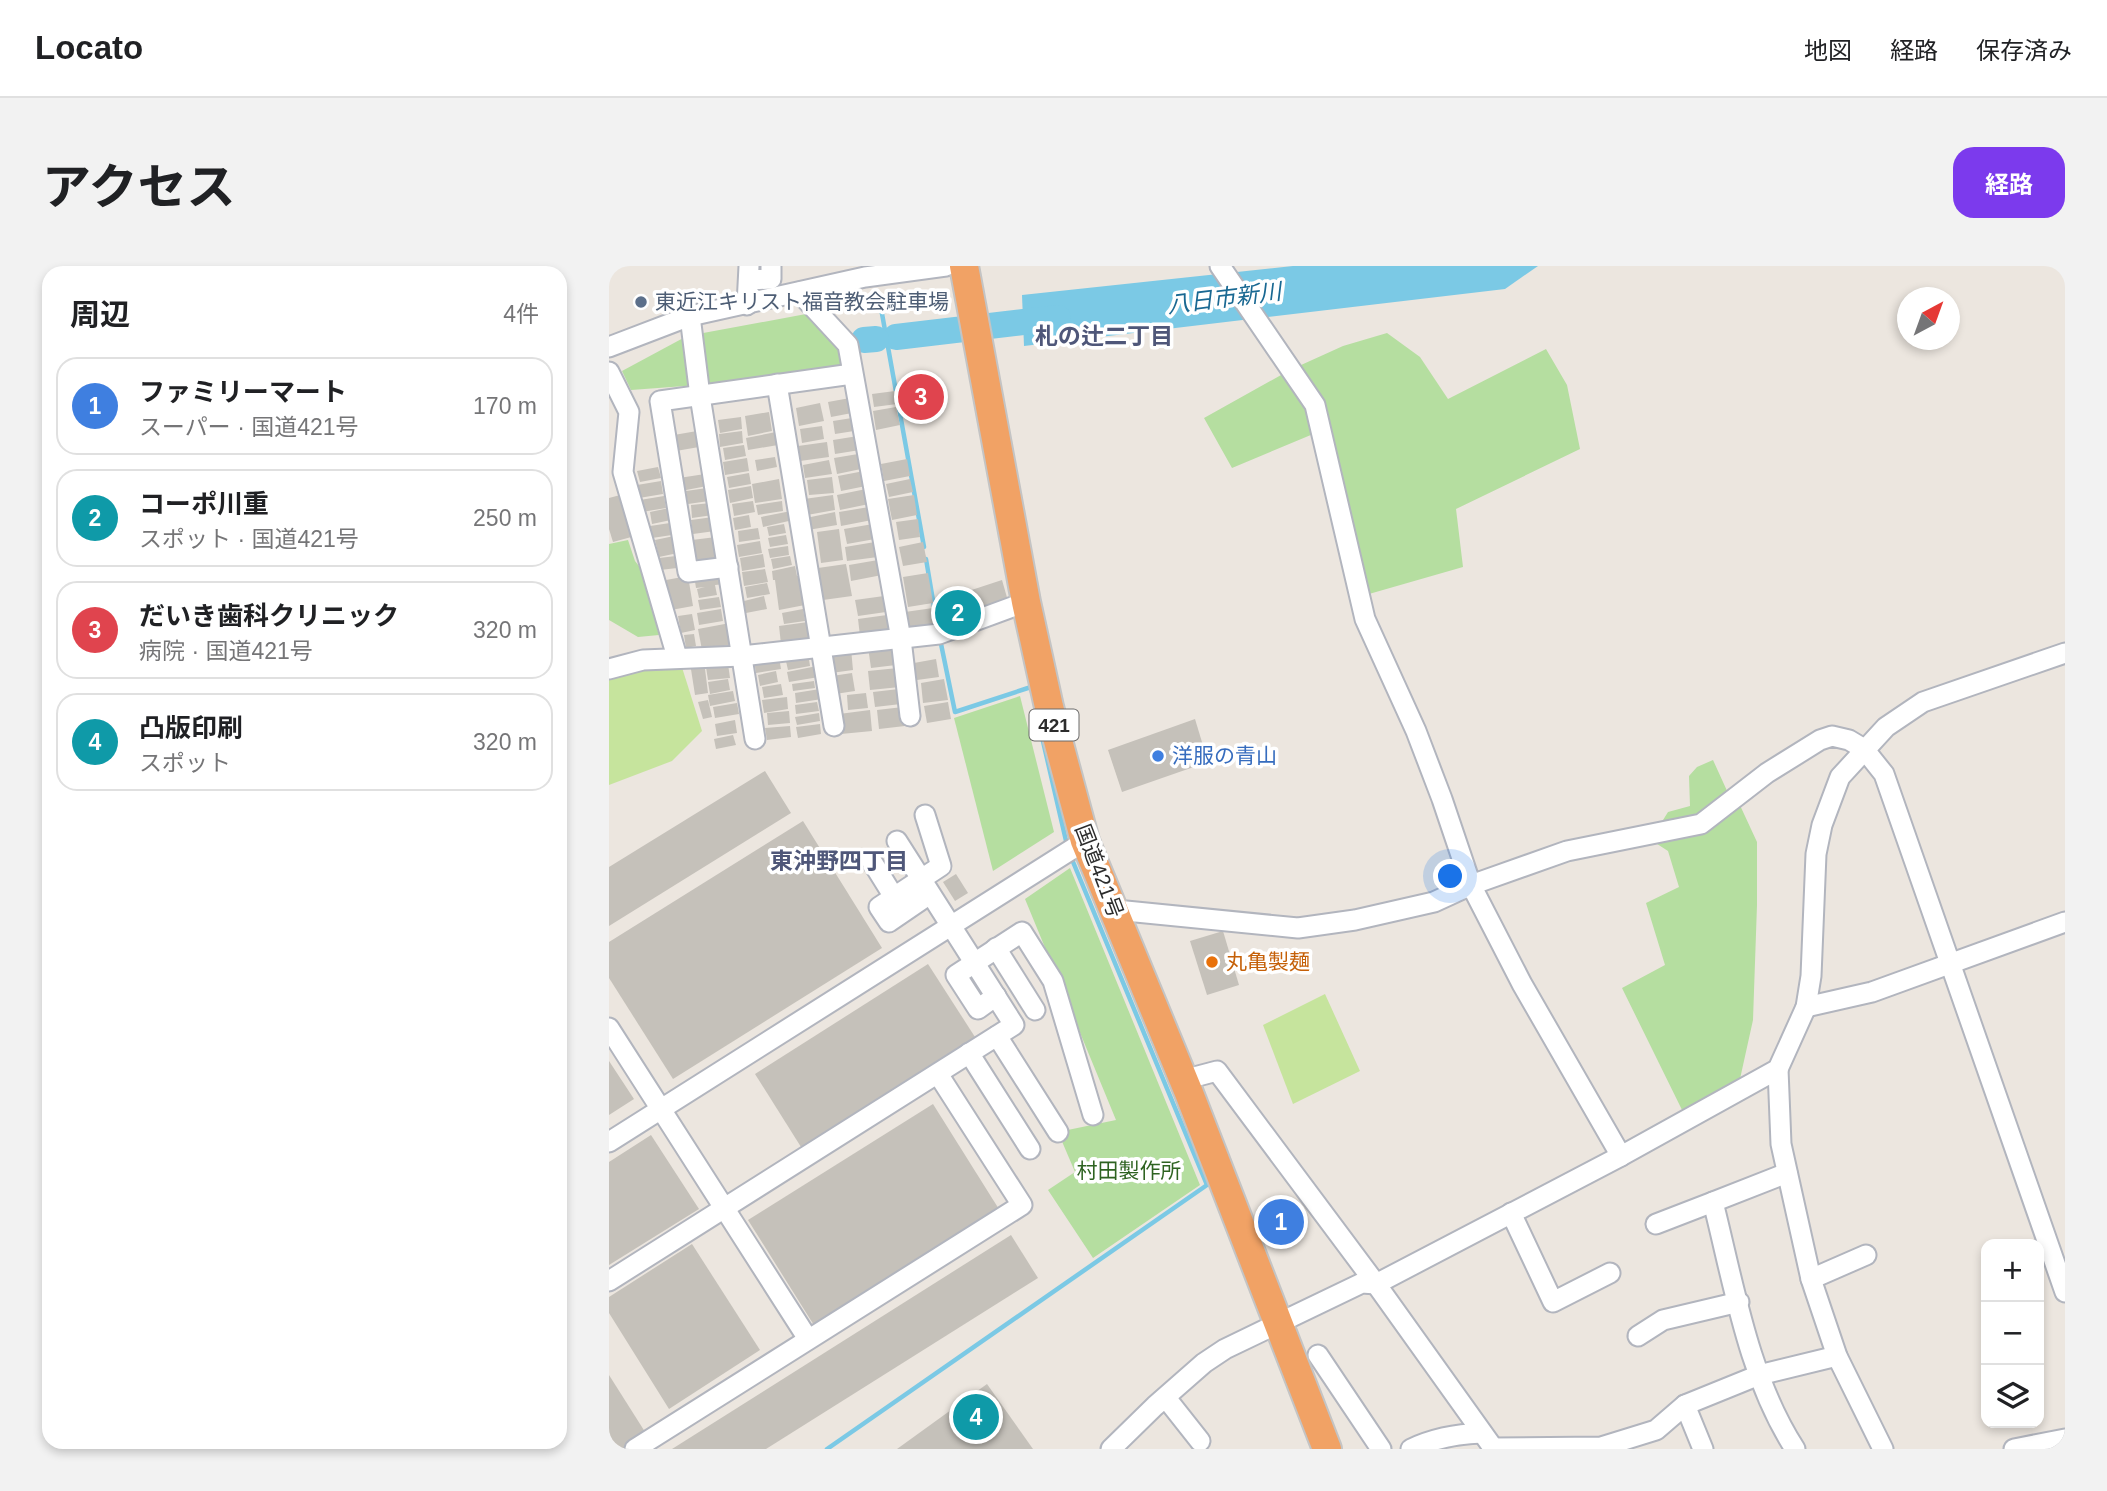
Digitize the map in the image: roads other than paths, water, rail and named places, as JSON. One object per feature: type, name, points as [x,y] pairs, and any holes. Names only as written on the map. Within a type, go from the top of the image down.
[{"type":"highway","name":"国道421号","points":[[966,278],[1026,602],[1049,707],[1084,841],[1183,1080],[1327,1449]]},
{"type":"street","points":[[747,305],[749,273],[771,279],[771,266]]},
{"type":"street","points":[[609,347],[690,316],[799,292],[863,272],[946,266]]},
{"type":"street","points":[[1220,266],[1315,405],[1365,619],[1416,731],[1443,799],[1471,885],[1528,996],[1621,1156]]},
{"type":"street","points":[[799,292],[848,345],[901,639],[910,716]]},
{"type":"street","points":[[690,316],[700,396],[755,739]]},
{"type":"street","points":[[609,372],[629,412],[623,472],[677,657]]},
{"type":"street","points":[[728,567],[688,572],[660,401],[852,374]]},
{"type":"street","points":[[777,384],[834,726]]},
{"type":"street","points":[[609,669],[643,660],[742,656],[939,634],[1026,602]]},
{"type":"street","points":[[1883,1449],[1837,1356],[1811,1279],[1781,1144],[1778,1069],[1806,1007],[1811,976],[1816,854],[1822,825],[1840,777],[1886,727],[1923,702],[2065,653]]},
{"type":"street","points":[[1118,922],[1126,911],[1298,928],[1355,920],[1434,902],[1471,885],[1567,851],[1701,824],[1767,773],[1820,740],[1832,736],[1849,740],[1864,749],[1884,775],[2065,1292]]},
{"type":"street","points":[[871,860],[894,897],[879,907],[889,922],[941,866],[925,815]]},
{"type":"street","points":[[609,1281],[1014,1025],[897,841]]},
{"type":"street","points":[[609,1142],[1084,841]]},
{"type":"street","points":[[1806,1007],[1872,992],[2065,922]]},
{"type":"street","points":[[974,963],[1022,932],[1053,981],[1093,1115]]},
{"type":"street","points":[[996,948],[1035,1010]]},
{"type":"street","points":[[609,1028],[808,1339]]},
{"type":"street","points":[[997,1036],[1058,1132]]},
{"type":"street","points":[[969,1053],[1030,1149]]},
{"type":"street","points":[[1111,1449],[1204,1363],[1225,1349],[1362,1283],[1376,1284],[1621,1156],[1778,1069]]},
{"type":"street","points":[[1183,1080],[1217,1071],[1376,1284],[1490,1443]]},
{"type":"street","points":[[635,1449],[1022,1205],[938,1074]]},
{"type":"street","points":[[1656,1224],[1787,1173]]},
{"type":"street","points":[[1713,1202],[1759,1375],[1795,1449]]},
{"type":"street","points":[[1511,1213],[1553,1302],[1610,1273]]},
{"type":"street","points":[[1811,1279],[1865,1255]]},
{"type":"street","points":[[1638,1336],[1663,1320],[1739,1302]]},
{"type":"street","points":[[1318,1355],[1381,1449]]},
{"type":"street","points":[[1411,1449],[1432,1439],[1461,1433],[1490,1443],[1601,1447],[1656,1430],[1685,1405],[1759,1375],[1837,1356]]},
{"type":"street","points":[[1166,1398],[1200,1441]]},
{"type":"street","points":[[1685,1405],[1703,1449]]},
{"type":"street","points":[[2014,1449],[2065,1438]]},
{"type":"water","name":"八日市新川","points":[[1293,266],[1538,266],[1505,289],[1024,346],[1022,295]]},
{"type":"waterway","points":[[879,297],[924,547]]},
{"type":"waterway","name":"八日市新川","points":[[896,337],[1058,318]]},
{"type":"waterway","name":"八日市新川","points":[[864,340],[876,339]]},
{"type":"waterway","points":[[926,559],[938,630]]},
{"type":"waterway","points":[[940,639],[955,712],[1031,687],[1032,692]]},
{"type":"waterway","points":[[1039,724],[1067,845]]},
{"type":"waterway","points":[[827,1449],[1207,1185],[1071,857]]},
{"type":"place","name":"東近江キリスト福音教会駐車場","points":[[641,302]]},
{"type":"place","name":"だいき歯科クリニック","points":[[921,397]]},
{"type":"place","name":"コーポ川重","points":[[958,613]]},
{"type":"place","name":"洋服の青山","points":[[1158,756]]},
{"type":"place","name":"丸亀製麺","points":[[1212,962]]},
{"type":"place","name":"ファミリーマート","points":[[1281,1222]]},
{"type":"place","name":"凸版印刷","points":[[976,1417]]},
{"type":"district","name":"札の辻二丁目","points":[[1104,336]]},
{"type":"district","name":"東沖野四丁目","points":[[839,861]]},
{"type":"park label","name":"村田製作所","points":[[1129,1171]]}]
